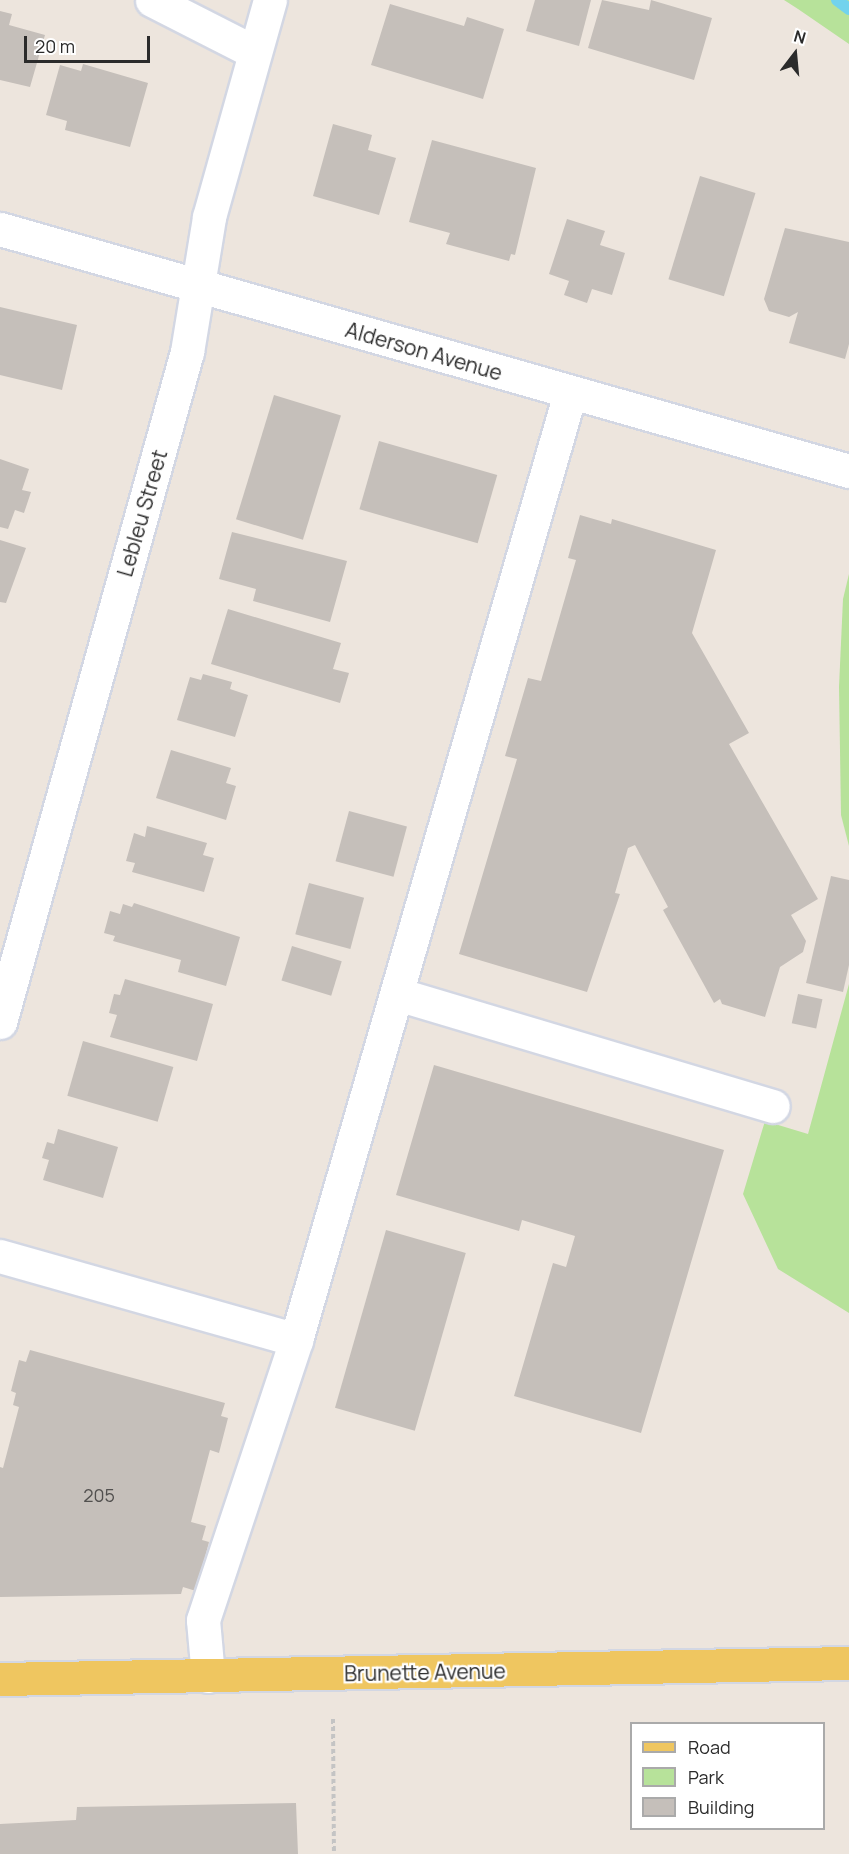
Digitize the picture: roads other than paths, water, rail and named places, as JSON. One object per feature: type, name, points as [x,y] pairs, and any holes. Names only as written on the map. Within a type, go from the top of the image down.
[{"type":"main road","name":"Brunette Avenue","points":[[0,1678],[849,1663]]},
{"type":"street","points":[[152,0],[254,52]]},
{"type":"street","name":"Lebleu Street","points":[[0,1022],[187,352],[209,217],[270,0]]},
{"type":"street","name":"Alderson Avenue","points":[[0,229],[849,471]]},
{"type":"street","points":[[208,1676],[203,1620],[296,1340],[570,393]]},
{"type":"street","points":[[397,994],[773,1106]]},
{"type":"street","points":[[0,1256],[296,1340]]},
{"type":"waterway","points":[[837,0],[849,9]]}]
